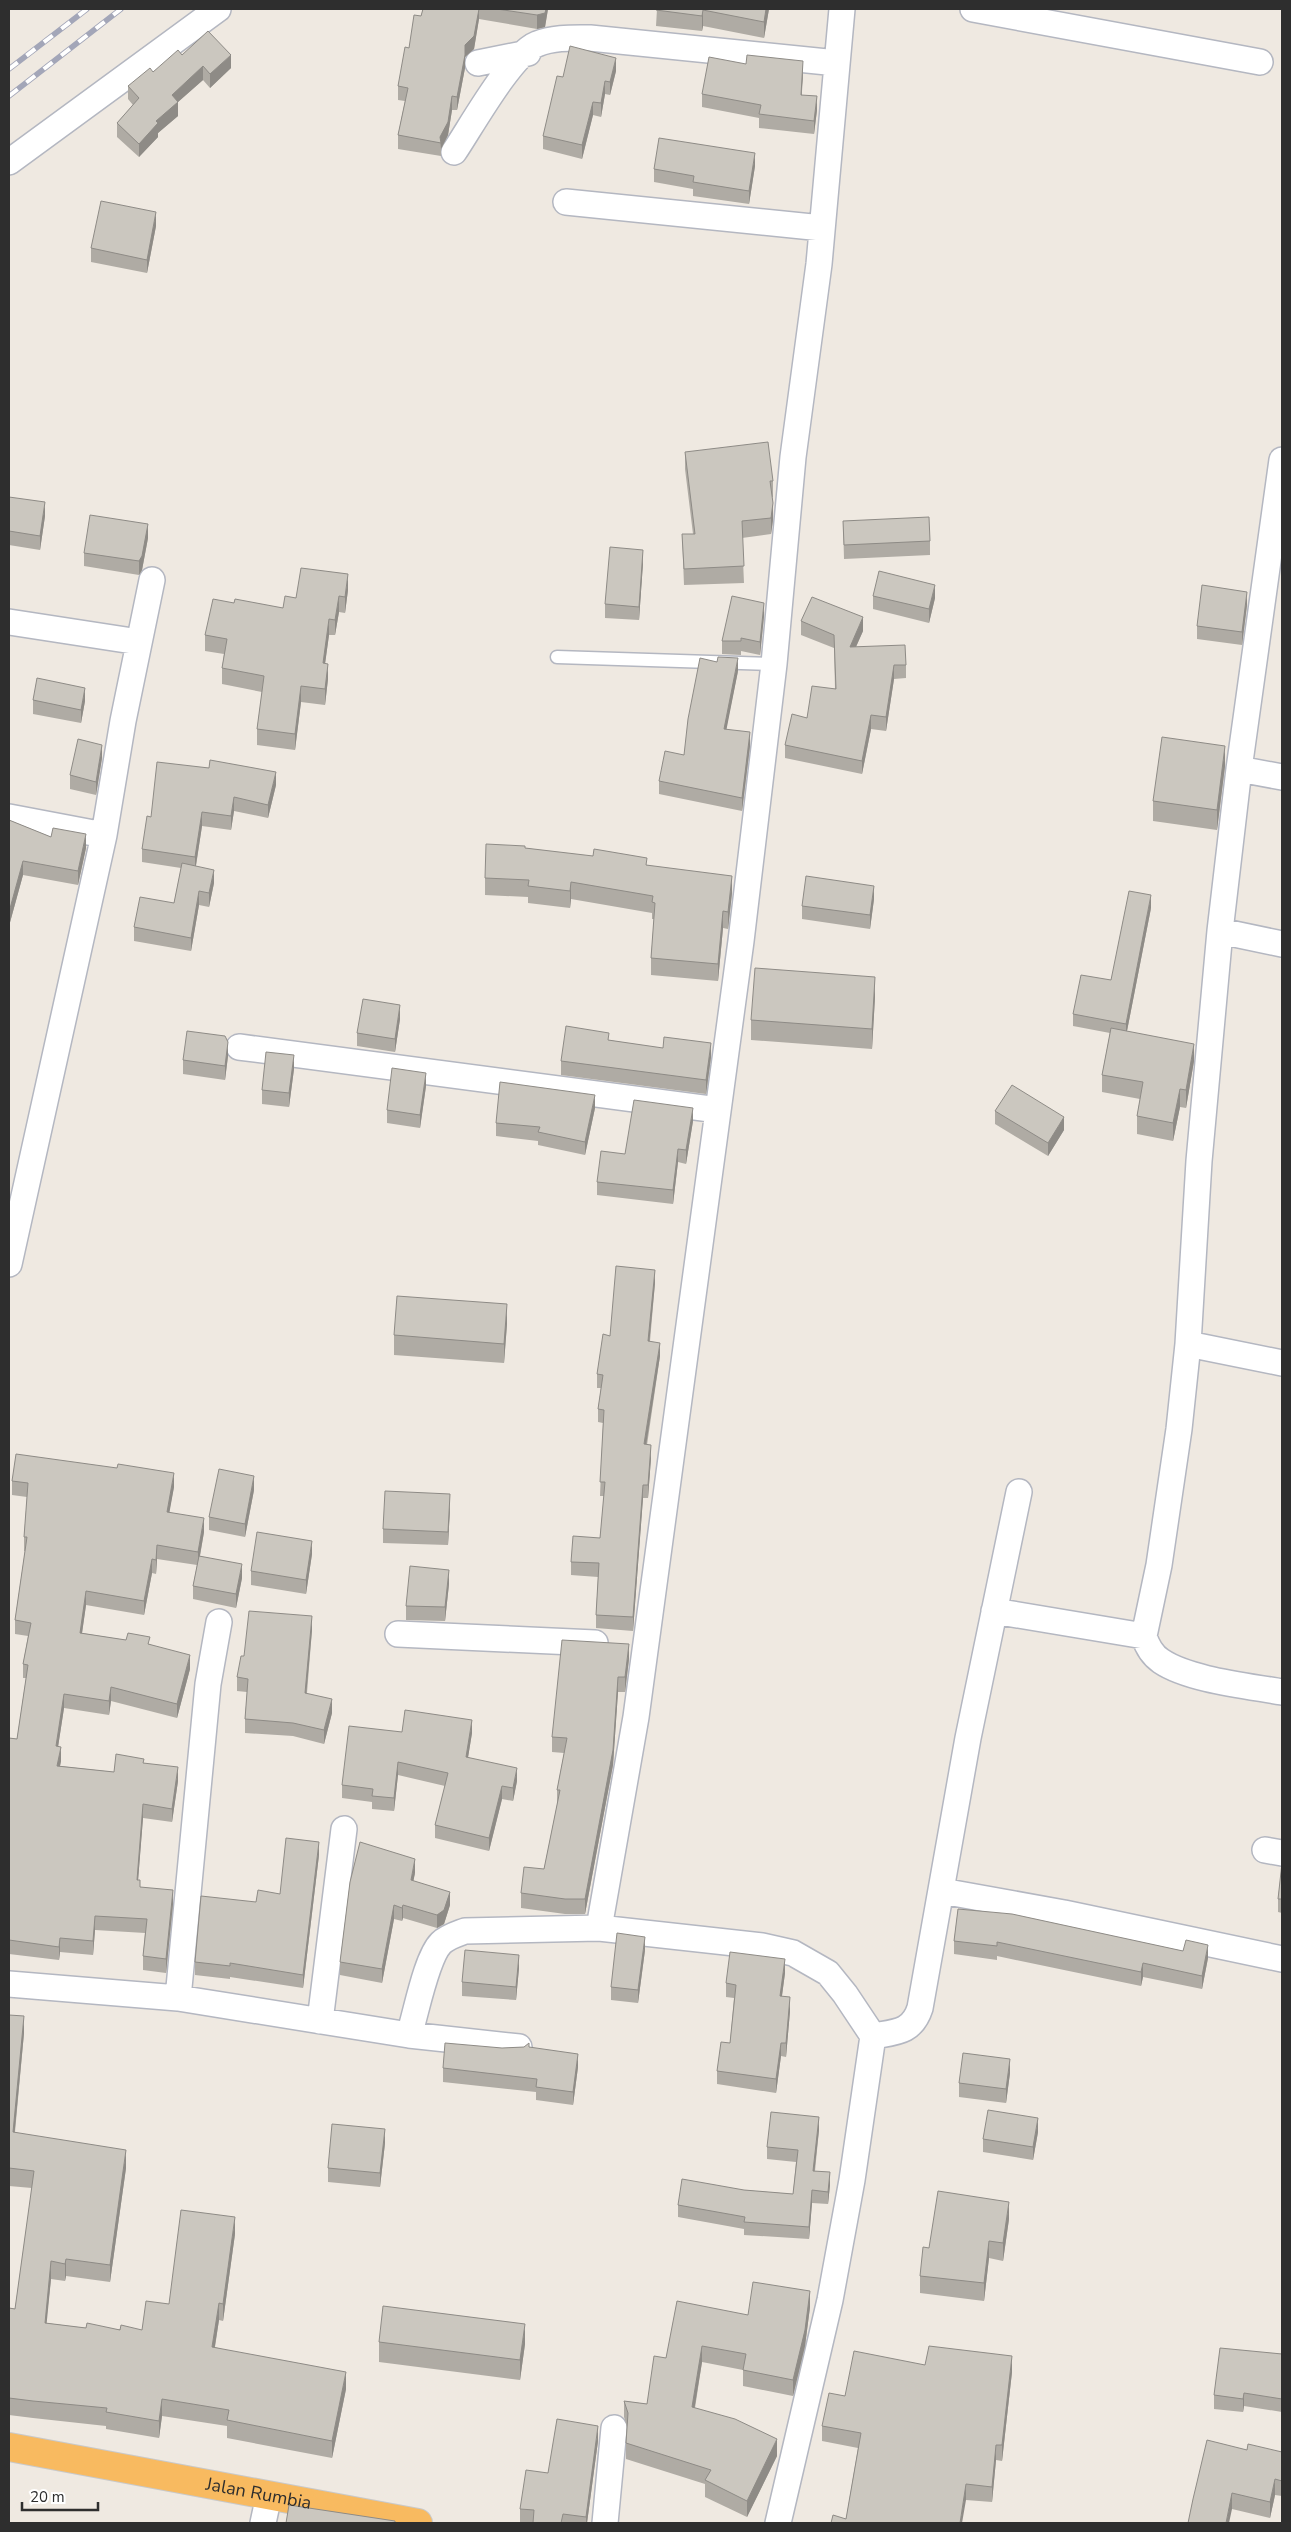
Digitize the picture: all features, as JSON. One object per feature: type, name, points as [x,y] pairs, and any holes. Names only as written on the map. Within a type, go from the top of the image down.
[{"type":"highway","name":"Jalan Rumbia","points":[[9,2447],[269,2495],[357,2518],[407,2522]]},
{"type":"street","points":[[9,162],[218,9]]},
{"type":"street","points":[[599,1928],[636,1717],[629,1645],[718,1110],[741,941],[774,664],[793,457],[822,228],[842,9]]},
{"type":"street","points":[[973,9],[1260,62]]},
{"type":"street","points":[[454,152],[517,58],[537,44],[566,38],[590,38],[837,63]]},
{"type":"street","points":[[478,63],[556,47],[613,45],[837,63]]},
{"type":"street","points":[[566,202],[822,228]]},
{"type":"street","points":[[1282,460],[1278,530],[1239,769],[1220,931],[1199,1161],[1188,1344],[1179,1429],[1159,1566],[1144,1636],[1147,1647],[1167,1665],[1205,1677],[1282,1692]]},
{"type":"street","points":[[9,1264],[15,1196],[104,834],[123,721],[152,580]]},
{"type":"street","points":[[9,622],[139,642]]},
{"type":"street","points":[[1239,769],[1282,777]]},
{"type":"street","points":[[9,817],[104,834]]},
{"type":"street","points":[[1220,931],[1282,944]]},
{"type":"street","points":[[239,1047],[718,1110]]},
{"type":"street","points":[[1188,1344],[1282,1363]]},
{"type":"street","points":[[873,2036],[899,2031],[916,2020],[942,1891],[968,1738],[1019,1492]]},
{"type":"street","points":[[994,1611],[1144,1636]]},
{"type":"street","points":[[178,1998],[208,1684],[219,1622]]},
{"type":"street","points":[[398,1634],[511,1637],[629,1645]]},
{"type":"street","points":[[320,2021],[344,1829]]},
{"type":"street","points":[[942,1891],[1064,1913],[1282,1959]]},
{"type":"street","points":[[409,2035],[435,1951],[445,1939],[465,1931],[599,1928],[753,1945],[793,1953],[828,1973],[845,1994],[873,2036],[852,2180],[830,2300],[778,2523]]},
{"type":"street","points":[[9,1984],[178,1998],[409,2035],[519,2047]]},
{"type":"street","points":[[605,2523],[614,2428]]},
{"type":"street","points":[[264,2523],[269,2495]]},
{"type":"lane","points":[[557,656],[774,664]]},
{"type":"building","points":[[423,9],[479,9],[474,36],[465,45],[465,55],[457,97],[452,96],[448,122],[440,137],[441,143],[398,135],[408,88],[398,86],[405,47],[409,48],[414,15],[421,16]]},
{"type":"building","points":[[497,9],[546,9],[545,13],[537,15]]},
{"type":"building","points":[[657,9],[766,9],[764,22],[703,10],[702,16]]},
{"type":"building","points":[[208,31],[231,55],[210,74],[203,66],[172,95],[178,102],[156,121],[158,123],[139,144],[117,123],[139,98],[128,86],[150,68],[153,72],[178,50],[182,55]]},
{"type":"building","points":[[570,46],[616,58],[610,82],[605,81],[601,103],[593,102],[582,145],[543,136],[557,76],[563,77]]},
{"type":"building","points":[[747,55],[803,61],[801,95],[817,96],[814,121],[759,114],[761,105],[702,94],[709,57],[746,64]]},
{"type":"building","points":[[659,138],[755,153],[749,191],[693,182],[694,176],[654,169]]},
{"type":"building","points":[[101,201],[156,212],[147,260],[91,248]]},
{"type":"building","points":[[768,442],[773,481],[770,481],[773,503],[771,518],[742,521],[744,566],[684,569],[682,534],[695,534],[685,452]]},
{"type":"building","points":[[9,497],[45,502],[40,536],[9,531]]},
{"type":"building","points":[[90,515],[148,524],[142,556],[139,561],[84,553]]},
{"type":"building","points":[[929,517],[930,541],[844,545],[843,521]]},
{"type":"building","points":[[610,547],[643,550],[639,607],[605,604]]},
{"type":"building","points":[[301,568],[348,574],[345,597],[339,596],[335,620],[329,619],[323,663],[328,664],[325,689],[301,686],[295,734],[257,729],[264,676],[222,668],[227,639],[205,635],[213,599],[234,603],[235,599],[283,608],[285,596],[296,598]]},
{"type":"building","points":[[879,571],[935,585],[929,609],[873,596]]},
{"type":"building","points":[[1202,585],[1247,592],[1242,632],[1197,626]]},
{"type":"building","points":[[732,596],[764,603],[760,642],[741,638],[741,641],[722,641]]},
{"type":"building","points":[[812,597],[863,617],[850,647],[905,645],[906,665],[894,665],[886,717],[871,715],[862,761],[785,745],[792,714],[807,718],[812,686],[836,689],[834,635],[801,621]]},
{"type":"building","points":[[718,657],[738,658],[724,729],[750,732],[742,798],[659,781],[665,751],[684,755],[688,719],[700,658],[717,662]]},
{"type":"building","points":[[37,678],[85,688],[81,710],[33,700]]},
{"type":"building","points":[[1162,737],[1225,746],[1217,810],[1153,801]]},
{"type":"building","points":[[78,739],[102,745],[96,782],[70,775]]},
{"type":"building","points":[[210,760],[276,772],[268,805],[234,797],[231,816],[202,812],[195,857],[142,849],[147,816],[151,817],[157,762],[209,768]]},
{"type":"building","points":[[9,820],[51,837],[53,828],[86,834],[78,871],[23,861],[9,912]]},
{"type":"building","points":[[486,844],[525,846],[525,848],[593,856],[594,849],[647,858],[646,865],[732,876],[728,912],[723,911],[718,964],[651,958],[655,903],[652,902],[653,896],[571,882],[570,891],[528,886],[529,880],[485,878]]},
{"type":"building","points":[[182,863],[214,870],[209,893],[199,891],[191,938],[134,927],[140,897],[174,903]]},
{"type":"building","points":[[806,876],[874,886],[870,915],[802,906]]},
{"type":"building","points":[[1129,891],[1151,895],[1126,1024],[1073,1014],[1081,975],[1111,980]]},
{"type":"building","points":[[755,968],[875,977],[872,1029],[751,1020]]},
{"type":"building","points":[[363,999],[400,1005],[395,1039],[357,1033]]},
{"type":"building","points":[[566,1026],[609,1033],[608,1040],[663,1048],[664,1037],[711,1043],[706,1080],[561,1061]]},
{"type":"building","points":[[1111,1028],[1194,1044],[1186,1090],[1180,1089],[1173,1123],[1137,1116],[1143,1082],[1102,1075]]},
{"type":"building","points":[[187,1031],[225,1036],[228,1042],[225,1066],[183,1060]]},
{"type":"building","points":[[266,1052],[294,1055],[289,1093],[262,1090]]},
{"type":"building","points":[[392,1068],[426,1073],[420,1115],[387,1110]]},
{"type":"building","points":[[500,1082],[595,1095],[585,1142],[538,1132],[540,1127],[496,1123]]},
{"type":"building","points":[[1012,1085],[1064,1117],[1048,1143],[995,1111]]},
{"type":"building","points":[[634,1100],[693,1108],[686,1150],[678,1149],[673,1190],[597,1182],[601,1151],[625,1154]]},
{"type":"building","points":[[616,1266],[655,1270],[648,1341],[660,1343],[644,1444],[651,1445],[648,1485],[643,1485],[633,1617],[596,1615],[599,1563],[571,1562],[573,1536],[600,1538],[605,1482],[600,1482],[604,1410],[598,1409],[603,1375],[597,1374],[603,1334],[610,1336]]},
{"type":"building","points":[[397,1296],[507,1304],[504,1344],[394,1335]]},
{"type":"building","points":[[16,1454],[117,1468],[118,1464],[174,1473],[167,1512],[204,1518],[198,1552],[157,1545],[156,1560],[152,1559],[144,1601],[86,1591],[80,1633],[126,1640],[128,1633],[150,1637],[148,1644],[190,1655],[177,1704],[111,1687],[109,1701],[64,1694],[56,1746],[61,1747],[57,1766],[114,1772],[116,1754],[144,1759],[143,1763],[178,1767],[172,1809],[143,1804],[137,1880],[140,1880],[140,1887],[173,1890],[166,1959],[143,1956],[147,1919],[95,1916],[93,1941],[60,1938],[59,1947],[9,1940],[9,1738],[17,1739],[28,1665],[23,1664],[31,1623],[15,1620],[27,1537],[24,1537],[28,1483],[12,1481]]},
{"type":"building","points":[[219,1469],[254,1476],[245,1524],[209,1517]]},
{"type":"building","points":[[385,1491],[450,1494],[448,1532],[383,1529]]},
{"type":"building","points":[[257,1532],[312,1541],[306,1580],[251,1571]]},
{"type":"building","points":[[199,1556],[242,1564],[236,1594],[193,1586]]},
{"type":"building","points":[[410,1566],[449,1570],[445,1607],[406,1606]]},
{"type":"building","points":[[249,1611],[312,1616],[305,1693],[332,1699],[324,1730],[293,1723],[245,1719],[248,1679],[237,1677],[241,1656],[244,1656]]},
{"type":"building","points":[[562,1640],[629,1644],[625,1677],[618,1677],[613,1750],[585,1899],[565,1899],[521,1893],[524,1867],[544,1869],[560,1790],[557,1790],[567,1738],[552,1737]]},
{"type":"building","points":[[405,1710],[472,1720],[466,1757],[517,1768],[513,1788],[502,1786],[489,1838],[435,1825],[448,1773],[398,1762],[394,1798],[372,1796],[373,1789],[342,1785],[349,1726],[402,1732]]},
{"type":"building","points":[[286,1838],[319,1842],[303,1975],[230,1963],[230,1966],[195,1962],[201,1896],[256,1902],[258,1890],[280,1894]]},
{"type":"building","points":[[360,1842],[415,1859],[411,1880],[450,1892],[444,1910],[437,1915],[403,1905],[402,1908],[394,1905],[382,1969],[340,1962],[350,1882]]},
{"type":"building","points":[[1282,1863],[1282,1899],[1278,1899]]},
{"type":"building","points":[[958,1909],[1012,1914],[1183,1951],[1186,1940],[1208,1945],[1202,1976],[1143,1963],[1141,1972],[997,1942],[997,1946],[954,1941]]},
{"type":"building","points":[[617,1933],[645,1937],[638,1990],[611,1987]]},
{"type":"building","points":[[465,1950],[519,1955],[516,1987],[462,1982]]},
{"type":"building","points":[[730,1952],[785,1959],[780,1996],[790,1997],[786,2043],[781,2043],[776,2079],[717,2071],[721,2042],[730,2043],[736,1985],[726,1983]]},
{"type":"building","points":[[9,2015],[24,2016],[13,2132],[126,2150],[110,2265],[66,2259],[65,2264],[51,2261],[45,2323],[86,2328],[87,2323],[120,2330],[121,2325],[142,2330],[146,2301],[169,2304],[181,2210],[235,2217],[223,2304],[219,2303],[212,2347],[346,2372],[332,2441],[227,2420],[229,2410],[162,2399],[159,2421],[106,2412],[107,2408],[9,2398],[9,2308],[15,2309],[34,2171],[9,2168]]},
{"type":"building","points":[[445,2043],[502,2048],[524,2047],[529,2043],[529,2047],[578,2054],[573,2092],[536,2087],[537,2079],[443,2068]]},
{"type":"building","points":[[963,2053],[1010,2059],[1006,2089],[959,2083]]},
{"type":"building","points":[[988,2110],[1038,2118],[1033,2147],[983,2139]]},
{"type":"building","points":[[771,2112],[819,2117],[813,2171],[830,2172],[828,2192],[812,2190],[809,2227],[744,2222],[745,2217],[678,2205],[682,2179],[744,2190],[793,2194],[798,2150],[767,2147]]},
{"type":"building","points":[[332,2124],[385,2129],[380,2173],[328,2168]]},
{"type":"building","points":[[938,2191],[1009,2202],[1003,2243],[989,2241],[984,2283],[920,2276],[923,2247],[929,2248]]},
{"type":"building","points":[[753,2282],[810,2291],[805,2330],[793,2380],[743,2370],[746,2354],[702,2346],[692,2407],[735,2419],[777,2439],[747,2501],[705,2480],[711,2470],[626,2443],[628,2413],[624,2401],[647,2404],[654,2356],[666,2358],[677,2301],[748,2315]]},
{"type":"building","points":[[383,2306],[525,2324],[520,2360],[379,2342]]},
{"type":"building","points":[[929,2346],[1012,2356],[1002,2445],[996,2445],[992,2487],[966,2484],[960,2523],[831,2523],[833,2515],[846,2519],[861,2433],[822,2426],[829,2393],[845,2396],[854,2351],[925,2365]]},
{"type":"building","points":[[1220,2348],[1282,2354],[1282,2399],[1244,2393],[1243,2399],[1214,2395]]},
{"type":"building","points":[[557,2419],[598,2426],[586,2517],[563,2514],[561,2523],[533,2523],[534,2510],[520,2509],[526,2470],[548,2473]]},
{"type":"building","points":[[1207,2440],[1247,2450],[1248,2444],[1282,2452],[1282,2481],[1275,2479],[1270,2502],[1232,2493],[1226,2523],[1188,2523]]},
{"type":"building","points":[[289,2505],[395,2521],[395,2523],[286,2523]]},
{"type":"railway","points":[[9,69],[87,9]]},
{"type":"railway","points":[[9,96],[121,9]]}]
